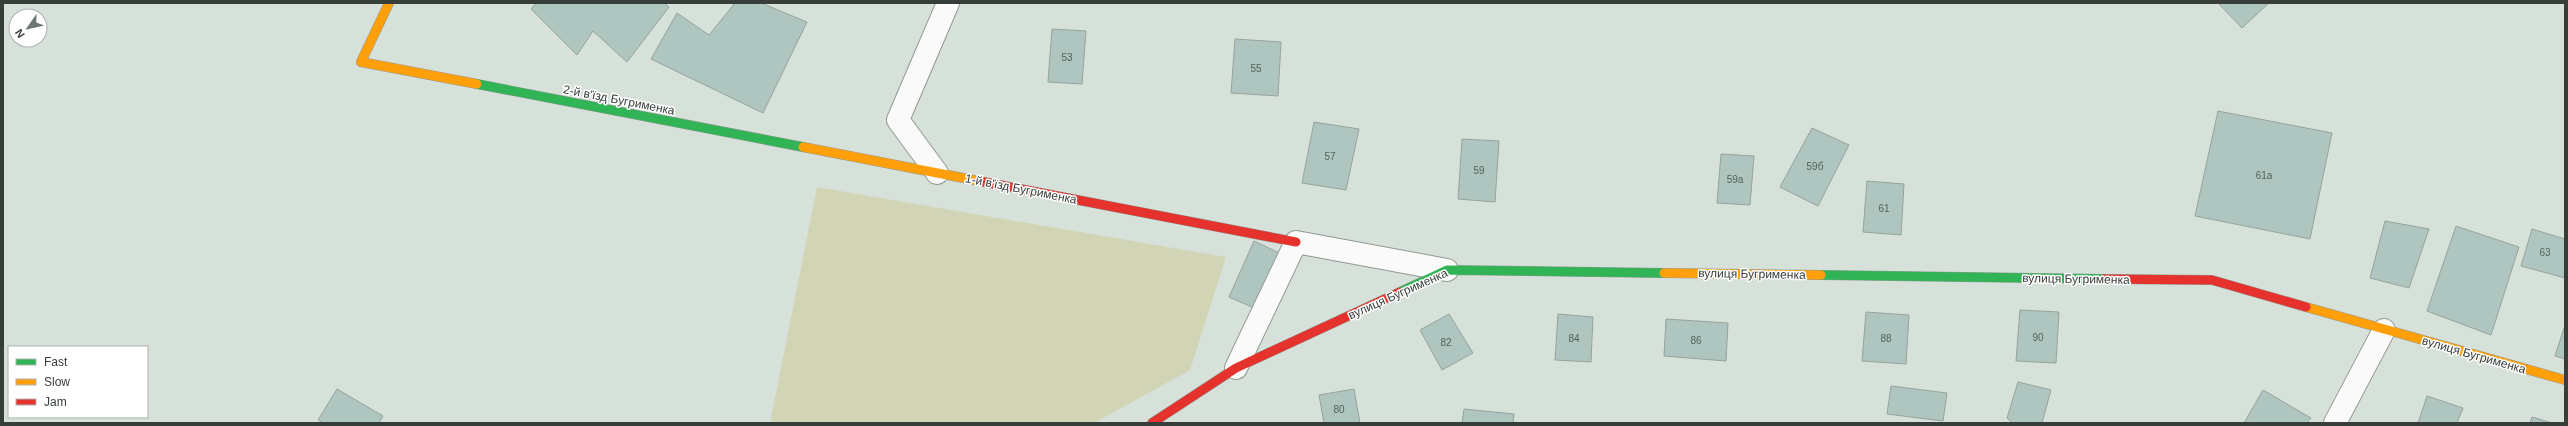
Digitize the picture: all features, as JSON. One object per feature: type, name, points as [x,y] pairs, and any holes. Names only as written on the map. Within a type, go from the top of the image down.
[{"type":"street","name":"2-й в'їзд Бугрименка","points":[[389,3],[361,62],[937,173]]},
{"type":"street","points":[[937,173],[898,120],[948,3]]},
{"type":"street","name":"1-й в'їзд Бугрименка","points":[[937,173],[1296,242]]},
{"type":"street","points":[[1236,368],[1296,242],[1447,270]]},
{"type":"street","name":"вулиця Бугрименка","points":[[1152,423],[1236,368],[1447,270],[2212,280],[2384,330],[2565,380]]},
{"type":"street","points":[[2335,423],[2384,330]]},
{"type":"green space","points":[[817,187],[1226,257],[1190,370],[1094,423],[770,423]]},
{"type":"building","points":[[536,3],[664,3],[669,7],[627,62],[593,31],[577,55],[531,9]]},
{"type":"building","points":[[735,3],[761,3],[807,22],[763,113],[651,59],[677,13],[709,35]]},
{"type":"building","points":[[2218,3],[2269,3],[2242,28]]},
{"type":"building","points":[[1052,29],[1086,31],[1082,84],[1048,82]]},
{"type":"building","points":[[1235,39],[1281,42],[1278,96],[1231,93]]},
{"type":"building","points":[[2218,111],[2332,133],[2310,239],[2195,216]]},
{"type":"building","points":[[1314,122],[1359,129],[1346,190],[1302,183]]},
{"type":"building","points":[[1812,128],[1849,145],[1818,206],[1780,187]]},
{"type":"building","points":[[1462,139],[1499,141],[1495,202],[1458,199]]},
{"type":"building","points":[[1721,154],[1754,156],[1750,205],[1717,203]]},
{"type":"building","points":[[1867,181],[1904,184],[1901,235],[1863,232]]},
{"type":"building","points":[[2385,221],[2429,229],[2409,288],[2370,278]]},
{"type":"building","points":[[2456,226],[2519,247],[2491,335],[2427,311]]},
{"type":"building","points":[[2532,229],[2565,239],[2565,278],[2521,266]]},
{"type":"building","points":[[1254,241],[1279,253],[1254,308],[1229,297]]},
{"type":"building","points":[[2020,310],[2059,312],[2056,363],[2016,361]]},
{"type":"building","points":[[1866,312],[1909,315],[1906,364],[1862,361]]},
{"type":"building","points":[[1449,314],[1473,353],[1442,370],[1420,330]]},
{"type":"building","points":[[1558,314],[1593,317],[1591,362],[1555,360]]},
{"type":"building","points":[[1666,319],[1728,323],[1726,361],[1664,356]]},
{"type":"building","points":[[2565,325],[2565,359],[2555,356]]},
{"type":"building","points":[[2018,382],[2051,390],[2042,423],[2012,423],[2007,418]]},
{"type":"building","points":[[1891,386],[1947,393],[1943,421],[1887,414]]},
{"type":"building","points":[[337,389],[383,416],[379,423],[323,423],[318,420]]},
{"type":"building","points":[[1354,389],[1360,423],[1324,423],[1319,395]]},
{"type":"building","points":[[2263,390],[2311,418],[2307,423],[2244,423]]},
{"type":"building","points":[[2427,396],[2463,408],[2457,423],[2418,423]]},
{"type":"building","points":[[1464,409],[1514,414],[1513,423],[1462,423]]},
{"type":"building","points":[[2532,417],[2552,423],[2530,423]]},
{"type":"traffic: fast","points":[[477,84],[803,147]]},
{"type":"traffic: fast","points":[[1400,292],[1447,270],[1664,273]]},
{"type":"traffic: fast","points":[[1821,275],[2104,279]]},
{"type":"traffic: slow","points":[[389,3],[361,62],[477,84]]},
{"type":"traffic: slow","points":[[803,147],[984,182]]},
{"type":"traffic: slow","points":[[1664,273],[1821,275]]},
{"type":"traffic: slow","points":[[2306,307],[2565,380]]},
{"type":"traffic: jam","points":[[984,182],[1296,242]]},
{"type":"traffic: jam","points":[[2104,279],[2212,280],[2306,307]]},
{"type":"traffic: jam","points":[[1152,423],[1236,368],[1400,292]]}]
